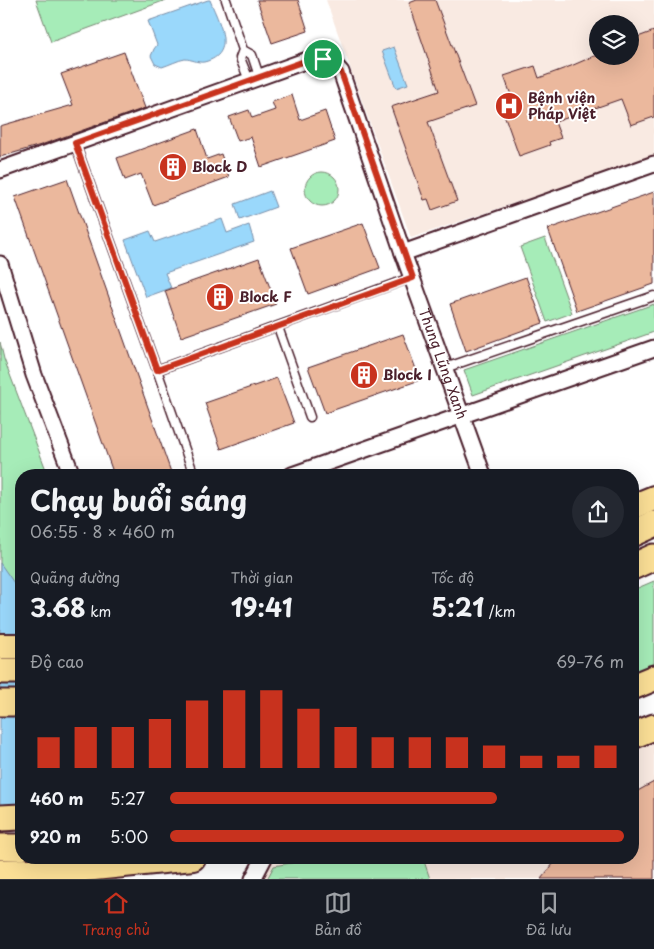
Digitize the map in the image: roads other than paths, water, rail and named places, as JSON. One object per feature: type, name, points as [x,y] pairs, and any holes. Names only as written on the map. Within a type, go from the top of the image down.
[{"type":"highway","points":[[639,531],[654,524]]},
{"type":"highway","points":[[639,564],[654,557]]},
{"type":"highway","points":[[0,671],[15,670]]},
{"type":"highway","points":[[639,684],[654,678]]},
{"type":"highway","points":[[0,703],[15,703]]},
{"type":"highway","points":[[639,733],[654,727]]},
{"type":"highway","points":[[0,818],[15,817]]},
{"type":"highway","points":[[0,847],[15,847]]},
{"type":"main road","points":[[639,504],[654,498]]},
{"type":"main road","points":[[0,646],[15,646]]},
{"type":"main road","points":[[0,872],[84,869],[134,864]]},
{"type":"street","name":"Thung Lũng Xanh","points":[[0,170],[313,58],[323,59],[334,64],[341,72],[403,253],[481,469]]},
{"type":"street","points":[[403,253],[654,164]]},
{"type":"street","points":[[0,264],[34,375],[70,469]]},
{"type":"street","points":[[309,469],[654,348]]},
{"type":"street","points":[[253,879],[261,864]]},
{"type":"lane","points":[[226,0],[243,50],[240,58],[254,78]]},
{"type":"lane","points":[[243,50],[252,55],[254,78]]},
{"type":"lane","points":[[75,143],[192,469]]},
{"type":"lane","points":[[157,370],[413,278]]},
{"type":"lane","points":[[445,368],[654,296]]},
{"type":"lane","points":[[278,327],[310,417]]},
{"type":"water","points":[[210,0],[221,27],[223,44],[220,52],[214,58],[204,62],[185,59],[162,67],[155,64],[151,56],[157,45],[148,21]]},
{"type":"water","points":[[394,47],[408,84],[396,88],[382,51]]},
{"type":"water","points":[[270,191],[276,207],[240,220],[235,204]]},
{"type":"water","points":[[222,219],[227,233],[249,225],[254,242],[165,273],[171,288],[146,297],[125,240],[150,231],[155,242]]},
{"type":"water","points":[[0,563],[15,584],[15,827],[0,805]]},
{"type":"place","name":"Bệnh viện Pháp Việt","points":[[509,106]]},
{"type":"place","name":"Block D","points":[[173,167]]},
{"type":"place","name":"Block F","points":[[220,297]]},
{"type":"place","name":"Block I","points":[[364,375]]}]
